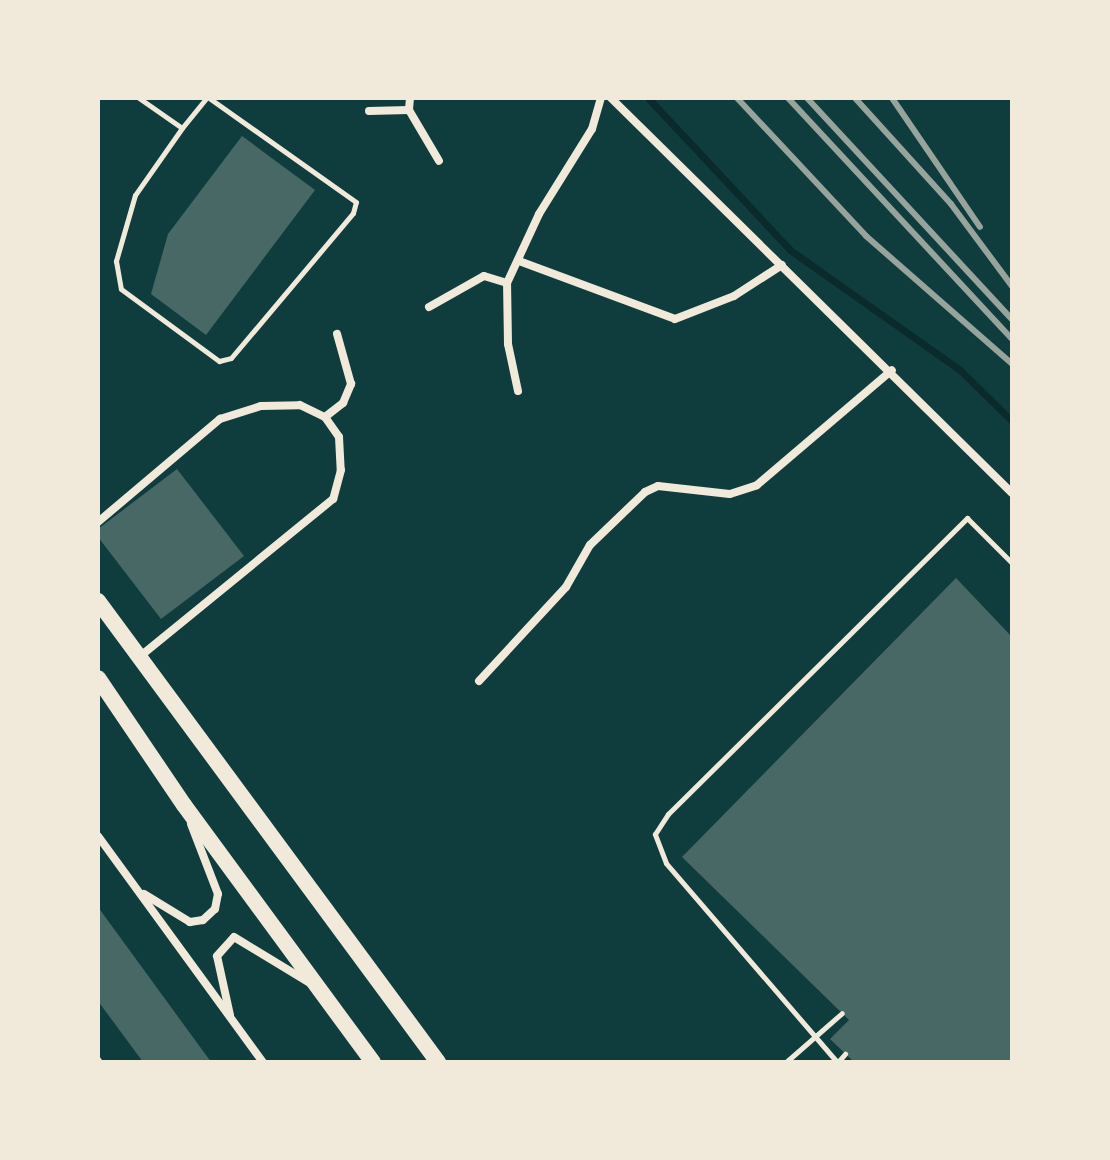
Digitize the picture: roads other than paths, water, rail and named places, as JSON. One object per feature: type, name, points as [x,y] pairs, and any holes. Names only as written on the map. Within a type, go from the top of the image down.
[{"type":"highway","points":[[98,601],[142,655],[438,1062]]},
{"type":"highway","points":[[98,678],[184,805],[373,1062]]},
{"type":"street","points":[[410,98],[409,110],[439,161]]},
{"type":"street","points":[[518,391],[508,344],[507,283],[539,214],[592,129],[601,98]]},
{"type":"street","points":[[611,98],[892,370],[908,394],[1012,493]]},
{"type":"street","points":[[369,111],[409,110]]},
{"type":"street","points":[[519,261],[675,319],[734,296],[782,265]]},
{"type":"street","points":[[429,307],[484,276],[507,283]]},
{"type":"street","points":[[325,417],[343,403],[351,384],[337,334]]},
{"type":"street","points":[[479,681],[566,587],[590,545],[645,492],[658,486],[730,494],[757,485],[892,370]]},
{"type":"street","points":[[98,522],[220,419],[261,406],[300,405],[325,417],[339,437],[341,470],[333,499],[142,655]]},
{"type":"street","points":[[137,889],[176,918],[190,922],[203,920],[215,909],[218,894],[184,805]]},
{"type":"street","points":[[98,836],[263,1062]]},
{"type":"street","points":[[232,1022],[217,956],[234,937],[318,989]]},
{"type":"lane","points":[[139,98],[182,128]]},
{"type":"lane","points":[[207,98],[356,202],[353,213],[231,358],[219,361],[121,289],[116,261],[135,195],[182,128],[207,98]]},
{"type":"lane","points":[[845,1054],[838,1062],[666,863],[655,834],[668,814],[967,518],[1012,563]]},
{"type":"lane","points":[[786,1062],[842,1013]]},
{"type":"waterway","points":[[648,98],[790,250],[959,369],[1012,421]]},
{"type":"railway","points":[[737,98],[866,236],[1012,364]]},
{"type":"railway","points":[[788,98],[1012,339]]},
{"type":"railway","points":[[807,98],[1012,319]]},
{"type":"railway","points":[[855,98],[951,204],[1012,286]]},
{"type":"railway","points":[[892,98],[980,227]]}]
